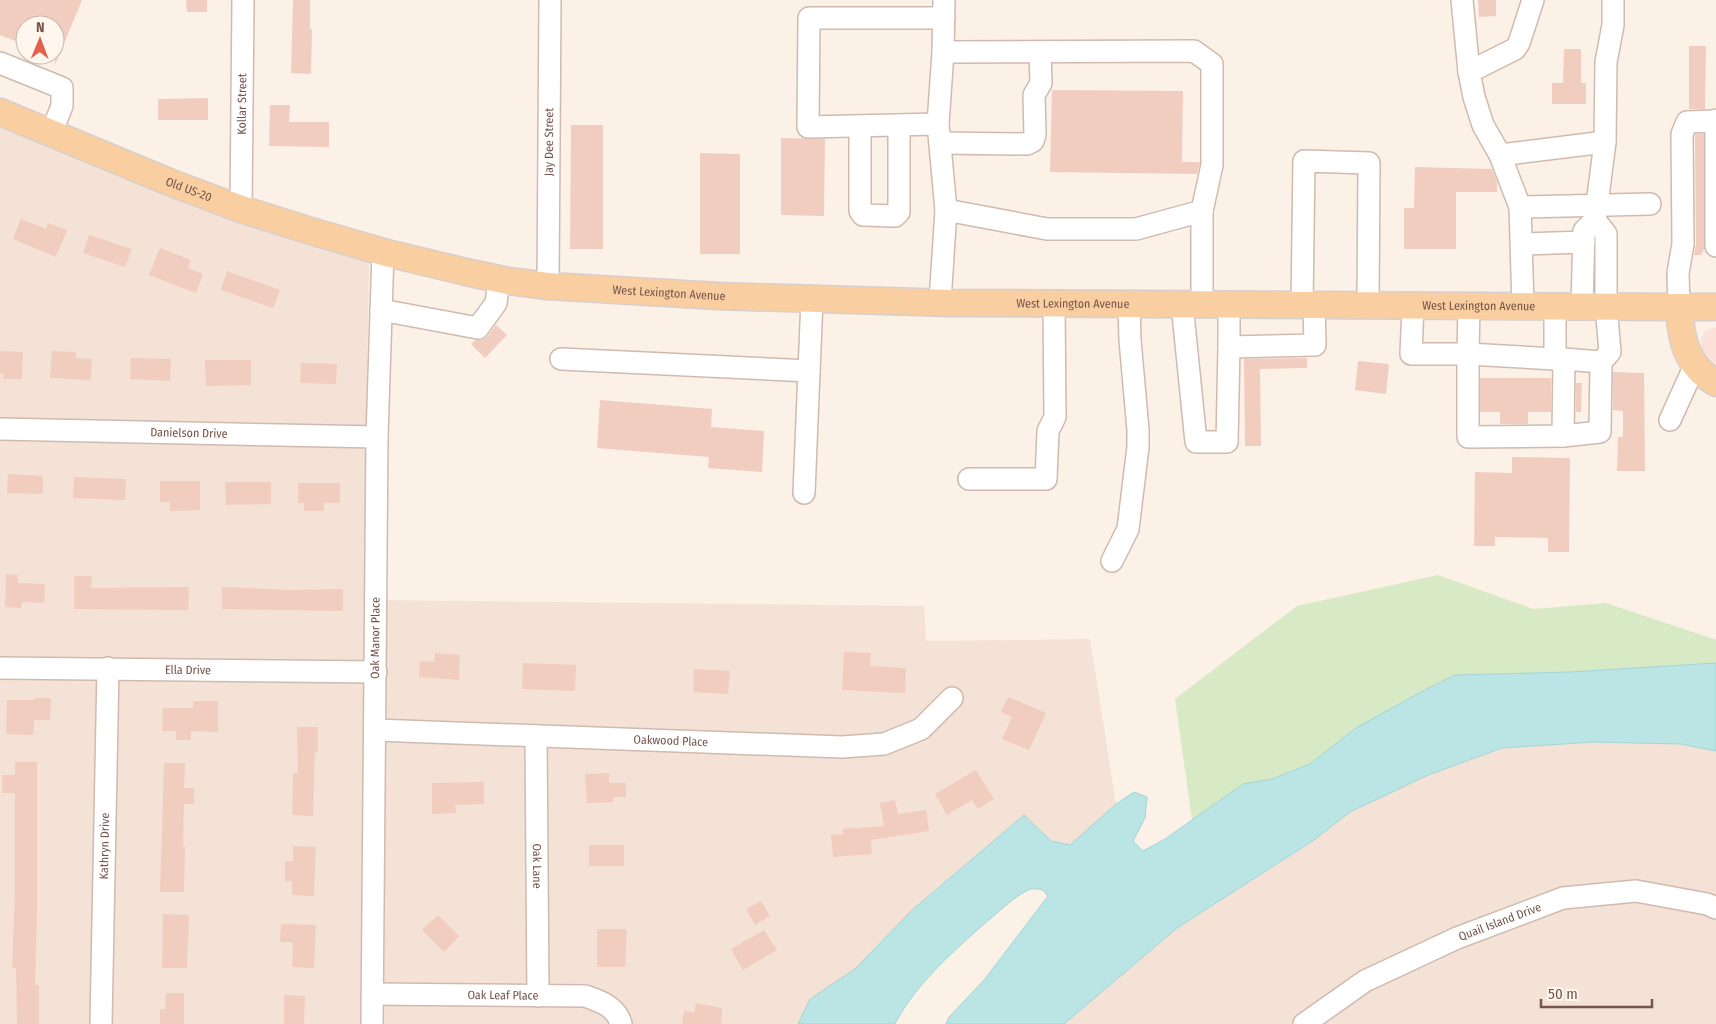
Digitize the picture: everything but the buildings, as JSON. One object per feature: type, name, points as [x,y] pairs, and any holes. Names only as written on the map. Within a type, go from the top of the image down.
[{"type":"main road","name":"Old US-20","points":[[0,112],[169,182],[241,209],[382,252]]},
{"type":"main road","name":"West Lexington Avenue","points":[[382,252],[499,279],[548,286],[812,300],[1129,304],[1716,307]]},
{"type":"main road","points":[[1679,307],[1683,340],[1687,353],[1695,365],[1716,383]]},
{"type":"street","name":"Kollar Street","points":[[241,209],[242,0]]},
{"type":"street","name":"Jay Dee Street","points":[[548,286],[550,0]]},
{"type":"street","points":[[1462,0],[1469,72],[1483,125],[1500,155],[1520,207],[1523,244],[1523,306]]},
{"type":"street","points":[[1469,72],[1515,49],[1519,43],[1533,0]]},
{"type":"street","points":[[1468,306],[1468,437],[1562,436],[1600,432],[1601,362],[1610,352],[1594,306],[1584,231],[1595,212],[1606,142],[1606,62],[1613,25],[1613,0]]},
{"type":"street","points":[[940,302],[946,210],[939,134],[944,9],[809,18],[808,127],[899,125],[939,134],[1027,144],[1033,141],[1035,135],[1034,95],[1041,83],[1040,52]]},
{"type":"street","points":[[943,52],[1194,52],[1212,64],[1212,166],[1202,211],[1192,304],[1196,442],[1226,442],[1230,304]]},
{"type":"street","points":[[0,63],[62,88],[62,106],[50,133]]},
{"type":"street","points":[[1679,307],[1678,273],[1683,244],[1682,134],[1687,122],[1716,121],[1716,246]]},
{"type":"street","points":[[860,126],[860,211],[863,215],[895,216],[899,212],[899,125]]},
{"type":"street","points":[[1500,155],[1606,142]]},
{"type":"street","points":[[1229,347],[1315,345],[1308,305],[1304,161],[1369,163],[1368,305]]},
{"type":"street","points":[[1520,207],[1595,212],[1650,204]]},
{"type":"street","points":[[946,210],[1047,230],[1136,229],[1202,211]]},
{"type":"street","points":[[1594,306],[1606,234],[1595,212]]},
{"type":"street","points":[[1523,244],[1584,242]]},
{"type":"street","name":"Oak Manor Place","points":[[372,1024],[377,437],[382,252]]},
{"type":"street","points":[[381,310],[478,328],[496,303],[499,279]]},
{"type":"street","points":[[804,493],[812,300]]},
{"type":"street","points":[[969,479],[1046,479],[1048,431],[1055,417],[1054,303]]},
{"type":"street","points":[[1112,561],[1128,529],[1138,447],[1129,304]]},
{"type":"street","points":[[1413,305],[1411,354],[1468,354],[1601,362]]},
{"type":"street","points":[[1555,306],[1560,359],[1562,436]]},
{"type":"street","points":[[561,359],[809,370]]},
{"type":"street","points":[[1670,420],[1695,365]]},
{"type":"street","name":"Danielson Drive","points":[[0,429],[377,437]]},
{"type":"street","name":"Ella Drive","points":[[0,668],[376,672]]},
{"type":"street","name":"Kathryn Drive","points":[[102,1024],[108,668]]},
{"type":"street","name":"Oakwood Place","points":[[376,730],[842,747],[884,744],[921,729],[952,698]]},
{"type":"street","name":"Oak Lane","points":[[536,736],[538,996]]},
{"type":"street","name":"Quail Island Drive","points":[[1304,1024],[1365,981],[1458,938],[1563,898],[1636,891],[1707,904],[1716,908]]},
{"type":"street","name":"Oak Leaf Place","points":[[372,994],[586,996],[605,1002],[620,1018],[621,1024]]},
{"type":"shaded area","points":[[0,128],[161,195],[369,262],[364,600],[924,606],[926,641],[1090,639],[1116,804],[1070,845],[1051,841],[1023,815],[911,911],[855,969],[810,999],[798,1024],[0,1024]]},
{"type":"shaded area","points":[[1716,327],[1716,364],[1702,350],[1701,339],[1705,331]]},
{"type":"shaded area","points":[[1594,742],[1681,744],[1716,751],[1716,1024],[1064,1024],[1177,928],[1314,840],[1350,812],[1428,775],[1502,748]]},
{"type":"green space","points":[[1438,575],[1533,609],[1606,603],[1716,640],[1716,663],[1570,672],[1455,675],[1356,728],[1310,764],[1272,779],[1243,784],[1192,820],[1175,699],[1297,606]]},
{"type":"water","points":[[1716,663],[1716,751],[1681,744],[1594,742],[1502,748],[1428,775],[1350,812],[1314,840],[1177,928],[1064,1024],[946,1024],[949,1017],[984,980],[1048,896],[1043,890],[1034,889],[1028,890],[1009,903],[951,954],[925,981],[903,1009],[895,1024],[798,1024],[810,999],[855,969],[911,911],[1024,815],[1051,841],[1070,845],[1116,804],[1134,792],[1147,797],[1145,818],[1133,841],[1143,851],[1165,839],[1243,784],[1272,779],[1310,764],[1356,728],[1455,675],[1570,672]]}]
